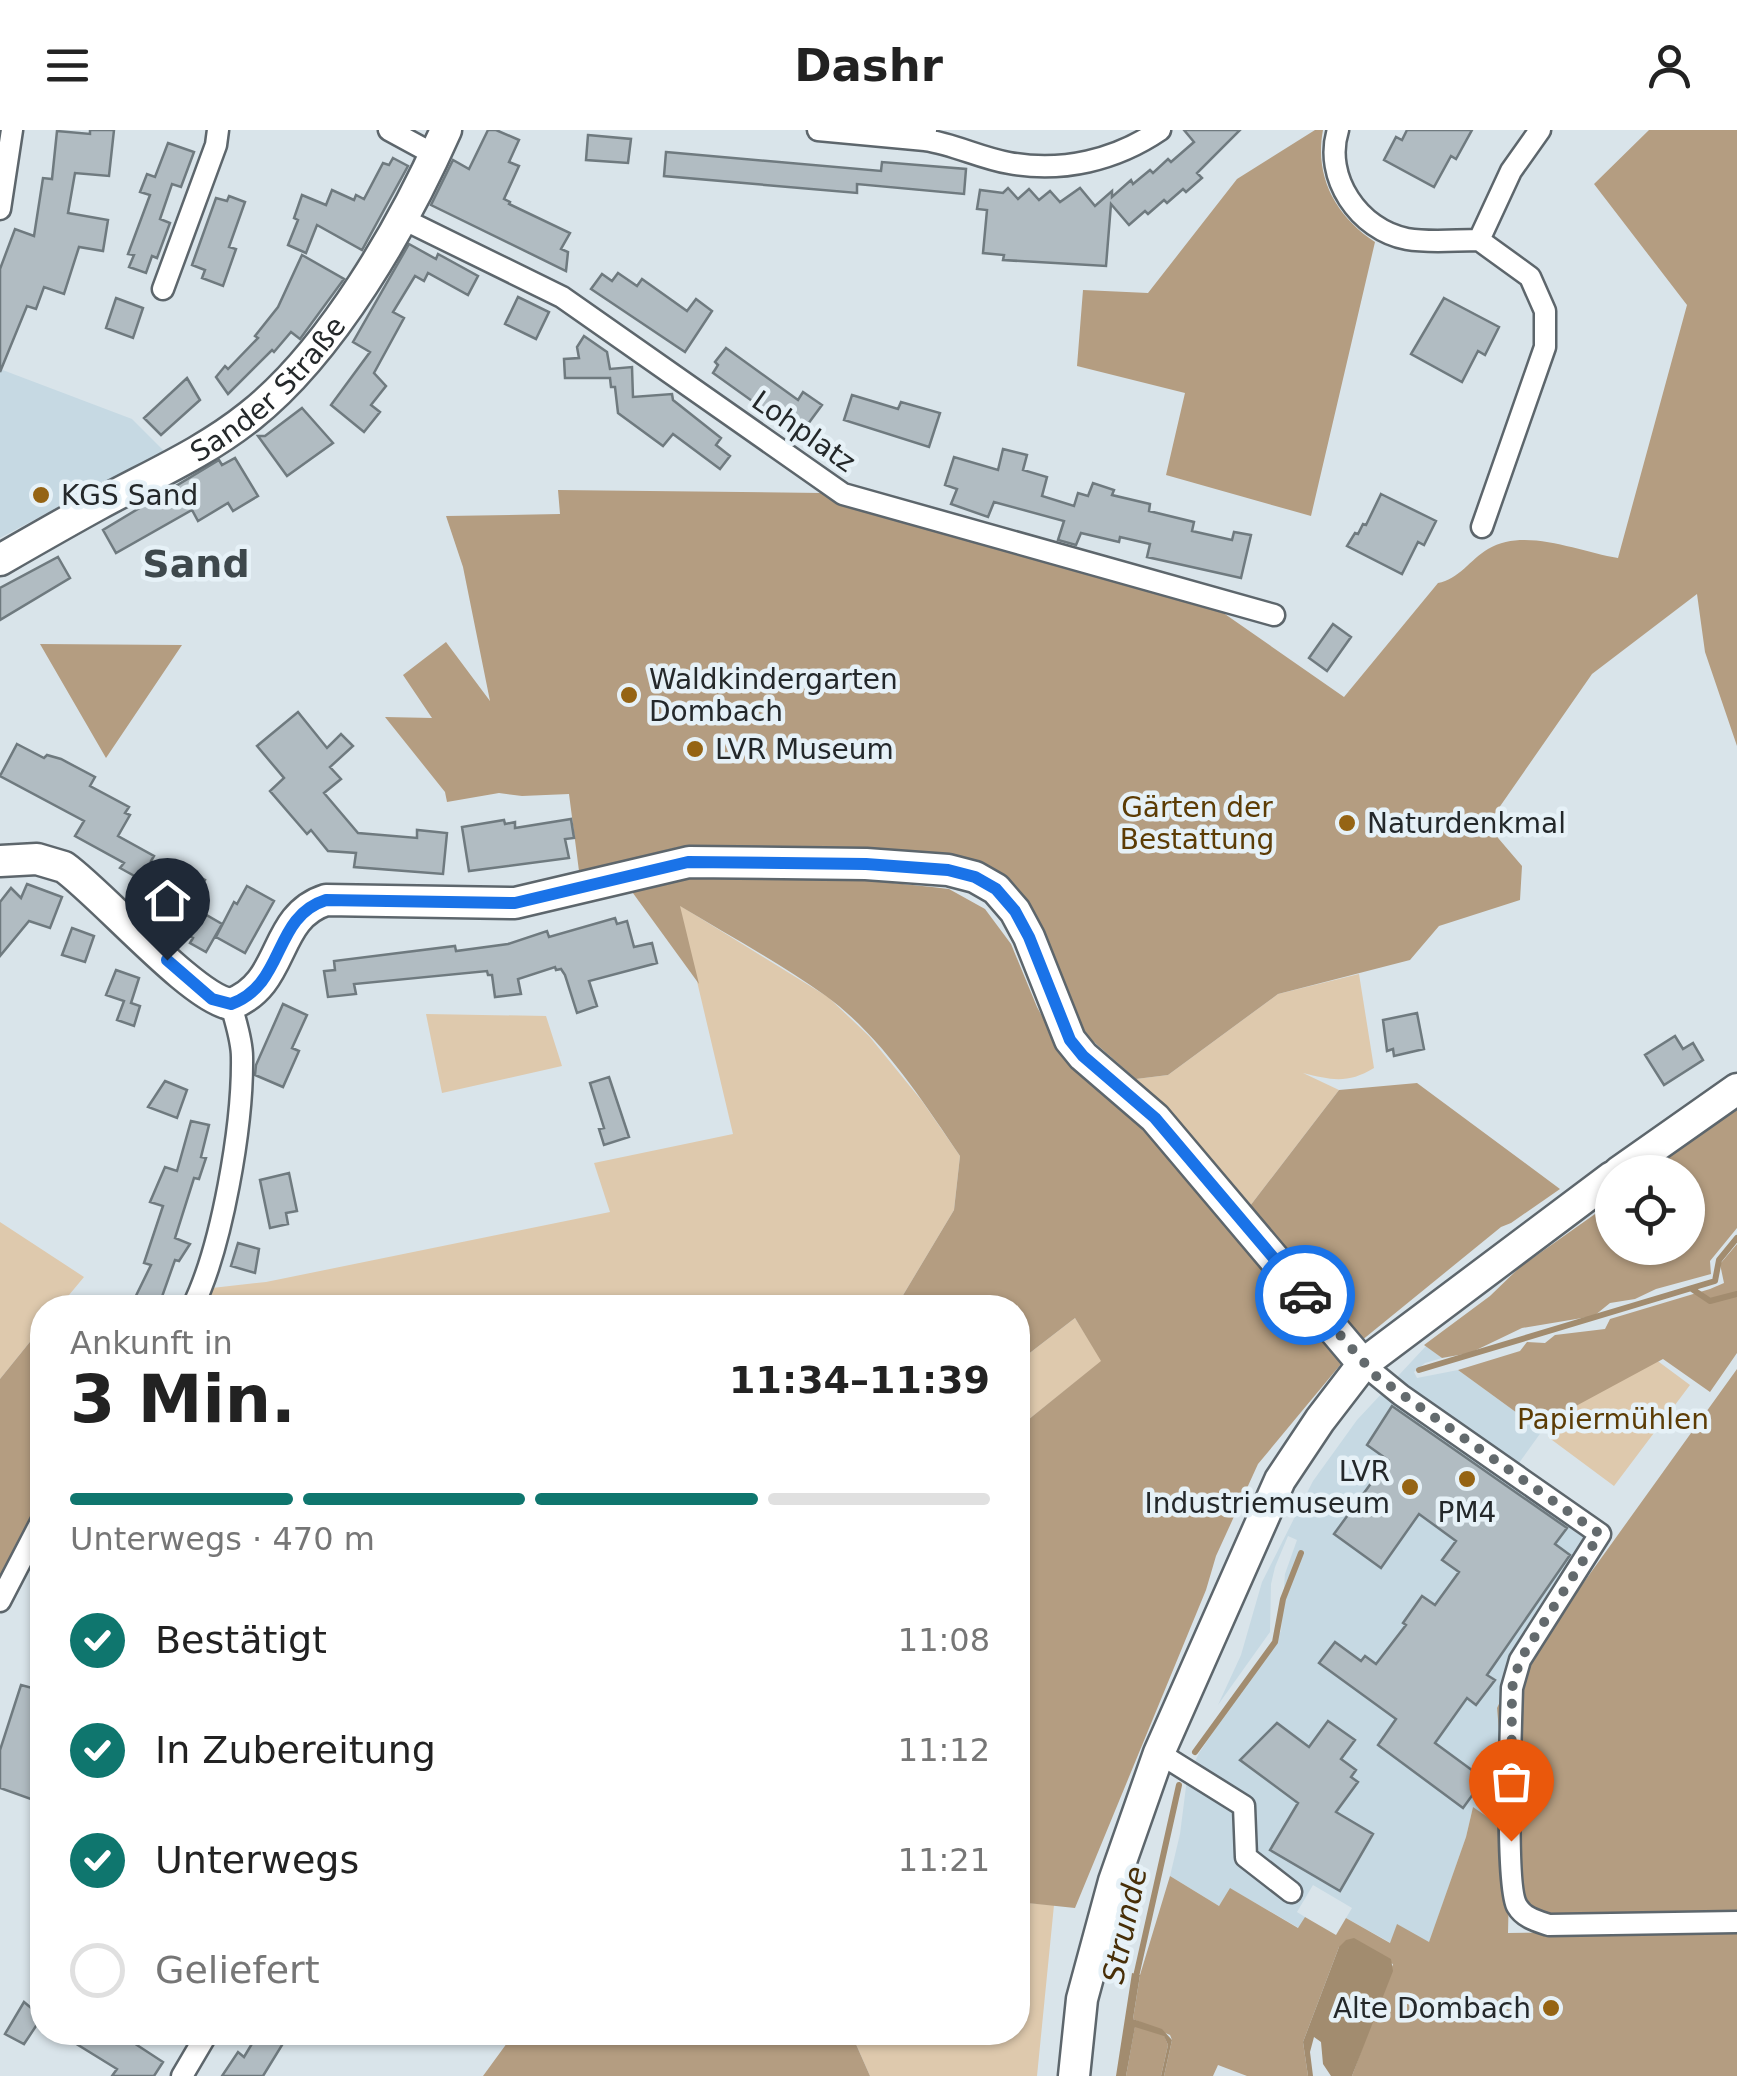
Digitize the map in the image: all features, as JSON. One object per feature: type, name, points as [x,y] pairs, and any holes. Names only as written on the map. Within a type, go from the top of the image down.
[{"type":"main road","name":"Sander Straße","points":[[0,560],[185,459],[251,416],[284,384],[339,318],[401,218],[441,142]]},
{"type":"main road","points":[[0,861],[37,859],[64,867],[212,999],[231,1004],[262,984],[292,923],[302,912],[326,900],[515,903],[688,862],[866,864],[948,870],[975,877],[996,889],[1015,911],[1070,1040],[1155,1118],[1363,1364]]},
{"type":"main road","points":[[1643,1155],[1737,1089]]},
{"type":"main road","points":[[1074,2076],[1082,1999],[1096,1938],[1159,1753],[1264,1510],[1320,1420],[1363,1364],[1595,1190]]},
{"type":"street","points":[[0,209],[12,130]]},
{"type":"street","points":[[164,288],[218,130]]},
{"type":"street","points":[[389,130],[441,142]]},
{"type":"street","points":[[818,130],[925,135],[1008,163],[1048,167],[1105,158],[1160,130]]},
{"type":"street","points":[[1338,130],[1334,152],[1339,178],[1363,217],[1386,232],[1406,238],[1479,240],[1530,277],[1545,311],[1545,347],[1482,526]]},
{"type":"street","points":[[1479,240],[1511,171],[1540,130]]},
{"type":"street","name":"Lohplatz","points":[[401,218],[562,296],[843,494],[1274,615]]},
{"type":"street","points":[[196,1295],[218,1230],[232,1164],[242,1057],[231,1004]]},
{"type":"street","points":[[1363,1364],[1400,1395],[1600,1534],[1520,1660],[1512,1688],[1512,1872],[1517,1907],[1531,1920],[1550,1925],[1737,1922]]},
{"type":"street","points":[[0,1602],[30,1543]]},
{"type":"street","points":[[1159,1753],[1244,1806],[1246,1858],[1291,1892]]},
{"type":"street","points":[[182,2076],[200,2045]]},
{"type":"shaded area","name":"KGS Sand","points":[[0,369],[132,419],[164,451],[0,538]]},
{"type":"shaded area","points":[[1426,1346],[1442,1358],[1425,1363],[1414,1372],[1417,1378],[1458,1370],[1542,1431],[1519,1463],[1610,1528],[1515,1663],[1508,1833],[1473,1807],[1429,1943],[1397,1925],[1391,1943],[1346,1918],[1352,1908],[1313,1885],[1297,1912],[1305,1917],[1299,1928],[1231,1889],[1219,1906],[1170,1876],[1187,1779],[1199,1753],[1281,1631],[1285,1574],[1297,1540],[1288,1536],[1275,1567],[1270,1632],[1218,1705],[1241,1655],[1262,1582],[1313,1481],[1357,1420]]},
{"type":"shaded area","points":[[1354,1938],[1391,1959],[1393,1971],[1352,2076],[1331,2076],[1323,2064],[1321,2042],[1314,2037],[1310,2052],[1313,2076],[1308,2076],[1303,2042],[1339,1947]]},
{"type":"shaded area","points":[[1132,1973],[1140,1975],[1133,2019],[1162,2029],[1172,2040],[1164,2076],[1168,2045],[1164,2036],[1135,2027],[1126,2076],[1116,2076]]},
{"type":"green space","points":[[1315,130],[1323,130],[1322,164],[1331,194],[1349,220],[1375,242],[1311,516],[1166,475],[1185,393],[1077,366],[1083,290],[1148,293],[1237,179]]},
{"type":"green space","name":"Gärten der Bestattung","points":[[1649,130],[1737,130],[1737,746],[1705,652],[1697,594],[1592,674],[1487,825],[1522,866],[1520,900],[1439,926],[1410,960],[1278,994],[1168,1075],[1136,1079],[1087,1036],[1064,994],[1026,902],[1013,883],[992,868],[935,856],[846,848],[683,846],[579,871],[569,794],[499,793],[447,802],[445,792],[385,717],[432,718],[403,675],[446,642],[490,701],[463,567],[446,516],[560,514],[558,490],[822,493],[1222,612],[1344,697],[1438,583],[1452,578],[1488,549],[1519,540],[1535,541],[1618,558],[1687,305],[1594,184]]},
{"type":"green space","points":[[40,644],[182,645],[106,758]]},
{"type":"green space","points":[[686,876],[844,878],[949,889],[985,909],[1011,944],[1037,1007],[1064,1056],[1115,1101],[1189,1179],[1341,1364],[1258,1464],[1216,1556],[1206,1590],[1075,1908],[1030,1903],[1030,1418],[1101,1361],[1075,1318],[1030,1353],[1030,1295],[903,1295],[954,1210],[960,1156],[899,1070],[846,1012],[791,972],[680,906],[699,984],[630,889]]},
{"type":"green space","points":[[679,905],[828,997],[869,1036],[960,1156],[954,1210],[903,1295],[209,1295],[212,1288],[266,1282],[610,1212],[594,1163],[733,1134]]},
{"type":"green space","points":[[1359,974],[1374,1068],[1356,1077],[1339,1079],[1303,1073],[1339,1090],[1250,1206],[1136,1079],[1168,1075],[1278,994]]},
{"type":"green space","points":[[426,1014],[546,1016],[562,1066],[442,1093]]},
{"type":"green space","points":[[1417,1083],[1560,1189],[1501,1227],[1361,1341],[1250,1206],[1339,1090]]},
{"type":"green space","points":[[1737,1097],[1737,1228],[1710,1261],[1711,1274],[1635,1299],[1610,1303],[1594,1316],[1522,1328],[1470,1353],[1442,1358],[1424,1345],[1490,1296],[1520,1267],[1595,1214],[1595,1265],[1705,1265],[1705,1155],[1670,1155]]},
{"type":"green space","points":[[0,1222],[84,1277],[69,1295],[30,1295],[30,1342],[0,1379]]},
{"type":"green space","points":[[1737,1244],[1737,1353],[1710,1392],[1663,1359],[1550,1420],[1542,1431],[1458,1370],[1520,1351],[1527,1342],[1545,1343],[1555,1335],[1605,1329],[1610,1319],[1724,1283],[1720,1264]]},
{"type":"green space","points":[[1075,1318],[1102,1361],[1030,1418],[1030,1353]]},
{"type":"green space","name":"Papiermühlen","points":[[1624,1336],[1690,1385],[1614,1486],[1548,1437]]},
{"type":"green space","points":[[30,1342],[30,1534],[0,1588],[0,1379]]},
{"type":"green space","points":[[1737,1369],[1737,1911],[1660,1921],[1601,1923],[1527,1912],[1517,1888],[1523,1667]]},
{"type":"green space","points":[[1514,1673],[1508,1933],[1737,1931],[1737,2076],[1352,2076],[1393,1964],[1339,1947],[1303,2042],[1308,2076],[1247,2076],[1218,2065],[1213,2076],[1164,2076],[1170,2035],[1133,2019],[1140,1975],[1170,1876],[1219,1906],[1230,1888],[1298,1928],[1305,1917],[1336,1935],[1346,1918],[1390,1943],[1397,1924],[1429,1942],[1473,1807],[1508,1831],[1497,1708]]},
{"type":"green space","points":[[1030,1903],[1054,1905],[1037,2076],[870,2076],[856,2045],[1030,2045]]},
{"type":"green space","points":[[1135,2026],[1164,2035],[1168,2045],[1161,2076],[1126,2076]]},
{"type":"green space","points":[[506,2045],[856,2045],[870,2076],[483,2076]]},
{"type":"building","points":[[90,130],[114,130],[109,176],[75,173],[68,213],[108,220],[103,251],[79,247],[64,294],[44,287],[36,309],[27,306],[0,372],[0,269],[15,229],[34,236],[43,178],[52,179],[57,131],[90,134]]},
{"type":"building","points":[[488,130],[519,140],[509,162],[519,166],[504,199],[570,233],[561,249],[568,252],[566,271],[431,205],[453,160],[469,169]]},
{"type":"building","points":[[1184,130],[1240,130],[1197,173],[1202,178],[1186,192],[1183,189],[1167,203],[1164,200],[1148,214],[1145,211],[1129,225],[1111,204],[1106,266],[1003,260],[1004,255],[983,253],[987,210],[977,209],[980,190],[1003,193],[1008,188],[1018,199],[1029,189],[1039,200],[1050,191],[1060,202],[1080,188],[1095,206],[1131,180],[1133,184],[1168,159],[1171,162],[1194,142]]},
{"type":"building","points":[[1407,130],[1472,130],[1456,159],[1451,156],[1434,187],[1384,160],[1396,137],[1402,140]]},
{"type":"building","points":[[588,135],[631,139],[628,163],[586,160]]},
{"type":"building","points":[[168,143],[194,152],[181,187],[172,184],[160,219],[170,223],[157,258],[152,256],[146,273],[129,267],[134,255],[128,254],[150,195],[140,192],[147,174],[155,177]]},
{"type":"building","points":[[666,152],[881,171],[882,162],[966,169],[964,194],[857,184],[857,193],[664,176]]},
{"type":"building","points":[[393,158],[408,166],[362,250],[317,225],[306,253],[288,245],[302,195],[326,205],[332,190],[354,200],[356,195],[364,199],[383,163],[389,165]]},
{"type":"building","points":[[229,196],[245,202],[229,247],[236,249],[223,286],[202,278],[205,270],[192,265],[216,198],[227,201]]},
{"type":"building","points":[[409,244],[436,259],[438,254],[478,276],[468,295],[428,273],[424,281],[415,276],[393,312],[404,318],[374,373],[386,386],[371,405],[380,412],[364,432],[331,405],[370,352],[353,342]]},
{"type":"building","points":[[302,255],[344,279],[300,339],[291,332],[228,394],[216,377],[258,338],[255,336],[278,307]]},
{"type":"building","points":[[618,273],[637,286],[642,279],[687,311],[696,299],[712,311],[685,352],[591,289],[602,274],[612,281]]},
{"type":"building","points":[[518,297],[549,312],[536,339],[505,324]]},
{"type":"building","points":[[116,298],[143,308],[133,338],[106,328]]},
{"type":"building","points":[[1444,298],[1499,327],[1485,355],[1478,351],[1462,382],[1411,354]]},
{"type":"building","points":[[584,336],[607,352],[610,369],[632,367],[633,397],[672,394],[673,400],[721,438],[716,445],[730,456],[720,469],[673,434],[663,446],[618,413],[610,378],[565,378],[564,359],[579,358],[577,347]]},
{"type":"building","points":[[726,348],[798,400],[803,392],[822,405],[805,428],[778,409],[773,416],[713,373],[718,365],[715,362]]},
{"type":"building","points":[[187,378],[200,400],[161,435],[144,418]]},
{"type":"building","points":[[852,395],[898,409],[901,402],[940,413],[929,447],[844,420]]},
{"type":"building","points":[[302,408],[333,443],[287,476],[258,436],[265,436]]},
{"type":"building","points":[[1003,449],[1027,455],[1023,470],[1047,477],[1042,496],[1074,506],[1078,493],[1088,496],[1093,483],[1114,490],[1112,495],[1150,504],[1149,511],[1194,522],[1192,531],[1232,540],[1234,532],[1251,535],[1241,578],[1147,557],[1150,544],[1120,537],[1119,542],[1081,533],[1076,545],[1058,540],[1064,521],[994,502],[988,517],[951,504],[957,489],[945,485],[954,457],[998,470]]},
{"type":"building","points":[[235,458],[258,496],[233,511],[228,503],[198,521],[192,510],[116,553],[103,530],[219,460],[222,465]]},
{"type":"building","points":[[1381,494],[1436,521],[1424,545],[1418,542],[1402,574],[1347,546],[1366,525]]},
{"type":"building","points":[[58,557],[70,578],[0,620],[0,588]]},
{"type":"building","points":[[1333,624],[1351,637],[1327,671],[1309,658]]},
{"type":"building","points":[[298,712],[327,748],[341,734],[353,746],[330,767],[341,779],[324,793],[358,833],[417,838],[417,830],[447,833],[443,874],[354,867],[356,853],[328,851],[311,830],[307,834],[270,791],[284,778],[257,746]]},
{"type":"building","points":[[17,744],[44,758],[47,755],[61,759],[95,777],[90,786],[129,807],[125,813],[130,815],[118,836],[154,856],[151,861],[186,880],[191,872],[205,880],[191,906],[222,924],[206,952],[177,929],[183,920],[149,901],[156,888],[120,868],[124,863],[75,836],[84,821],[0,776]]},
{"type":"building","points":[[571,819],[574,838],[565,839],[569,858],[469,871],[462,827],[504,820],[505,824],[515,822],[515,828]]},
{"type":"building","points":[[27,884],[62,897],[50,928],[29,921],[0,956],[0,902],[11,888],[21,898]]},
{"type":"building","points":[[247,886],[274,901],[245,953],[216,937]]},
{"type":"building","points":[[615,918],[617,924],[627,921],[634,947],[652,943],[657,963],[589,981],[597,1006],[577,1013],[565,975],[555,967],[518,979],[521,994],[495,997],[492,975],[487,971],[354,984],[356,994],[328,997],[324,971],[335,970],[334,961],[455,946],[456,951],[508,944],[547,931],[549,937]]},
{"type":"building","points":[[72,928],[94,936],[85,962],[62,955]]},
{"type":"building","points":[[116,970],[139,978],[131,1003],[140,1006],[134,1026],[117,1020],[124,1001],[106,995]]},
{"type":"building","points":[[283,1004],[307,1015],[292,1048],[299,1051],[283,1087],[255,1075]]},
{"type":"building","points":[[1417,1013],[1424,1049],[1394,1056],[1393,1049],[1387,1051],[1383,1020]]},
{"type":"building","points":[[1675,1036],[1683,1049],[1693,1043],[1703,1060],[1664,1085],[1645,1055]]},
{"type":"building","points":[[609,1077],[629,1137],[604,1145],[599,1129],[604,1128],[590,1083]]},
{"type":"building","points":[[165,1081],[187,1090],[177,1118],[148,1107]]},
{"type":"building","points":[[191,1121],[209,1125],[201,1157],[206,1158],[199,1179],[194,1178],[175,1238],[190,1244],[179,1261],[175,1260],[163,1295],[136,1295],[151,1265],[144,1263],[163,1206],[150,1202],[165,1167],[177,1171]]},
{"type":"building","points":[[289,1173],[297,1211],[286,1213],[288,1224],[270,1228],[260,1180]]},
{"type":"building","points":[[238,1243],[259,1249],[255,1273],[231,1266]]},
{"type":"building","points":[[1392,1406],[1567,1528],[1555,1544],[1570,1555],[1487,1675],[1495,1680],[1476,1705],[1467,1698],[1435,1743],[1484,1779],[1463,1808],[1378,1745],[1396,1719],[1319,1663],[1335,1642],[1361,1661],[1365,1656],[1376,1664],[1422,1596],[1435,1605],[1459,1572],[1442,1560],[1456,1541],[1419,1514],[1381,1568],[1334,1534],[1388,1460],[1367,1445]]},
{"type":"building","points":[[21,1685],[30,1687],[30,1799],[0,1788],[0,1750]]},
{"type":"building","points":[[1328,1721],[1355,1740],[1341,1759],[1356,1770],[1351,1777],[1358,1782],[1336,1812],[1373,1834],[1340,1891],[1270,1850],[1298,1803],[1240,1760],[1277,1723],[1309,1747]]},
{"type":"building","points":[[24,2002],[30,2007],[30,2035],[24,2044],[5,2034]]},
{"type":"building","points":[[78,2045],[137,2045],[163,2062],[154,2076],[112,2076],[117,2069]]},
{"type":"building","points":[[251,2045],[282,2045],[263,2076],[222,2076],[238,2052],[244,2057]]},
{"type":"waterway","name":"Strunde","points":[[1419,1370],[1715,1281],[1719,1260],[1737,1238]]},
{"type":"waterway","name":"Strunde","points":[[1692,1289],[1710,1301],[1737,1294]]},
{"type":"waterway","name":"Strunde","points":[[1195,1752],[1275,1642],[1283,1599],[1301,1553]]},
{"type":"waterway","name":"Strunde","points":[[1135,1981],[1179,1785]]},
{"type":"way so far","points":[[1305,1295],[1376,1376],[1600,1534],[1520,1660],[1512,1688],[1511,1841]]},
{"type":"place","name":"KGS Sand","points":[[41,495]]},
{"type":"place","name":"Waldkindergarten Dombach","points":[[629,695]]},
{"type":"place","name":"LVR Museum","points":[[695,749]]},
{"type":"place","name":"Naturdenkmal","points":[[1347,823]]},
{"type":"place","name":"PM4","points":[[1467,1479]]},
{"type":"place","name":"LVR Industriemuseum","points":[[1410,1487]]},
{"type":"place","name":"Alte Dombach","points":[[1551,2008]]},
{"type":"district","name":"Sand","points":[[196,564]]},
{"type":"route","points":[[167,960],[212,999],[231,1004],[262,984],[292,923],[302,912],[326,900],[515,903],[688,862],[866,864],[948,870],[975,877],[996,889],[1015,911],[1070,1040],[1155,1118],[1305,1295]]}]
